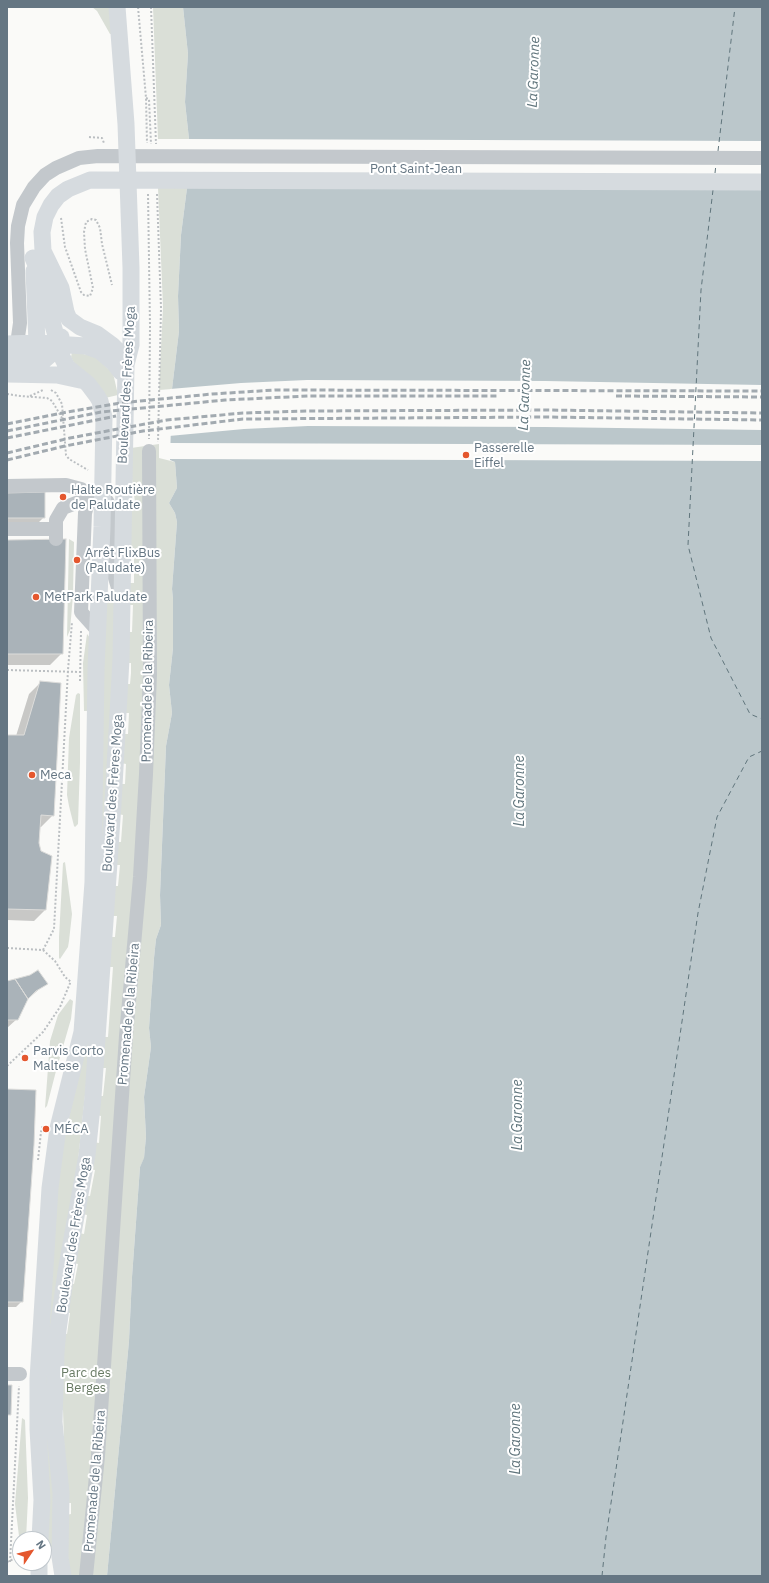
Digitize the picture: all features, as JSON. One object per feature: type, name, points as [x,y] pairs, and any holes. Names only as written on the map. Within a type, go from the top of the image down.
[{"type":"main road","name":"Boulevard des Frères Moga","points":[[63,1576],[60,1557],[61,1494],[54,1422],[56,1352],[66,1272],[87,1155],[93,1097],[118,730],[126,365],[131,346],[131,268],[126,124],[117,7]]},
{"type":"main road","points":[[128,7],[134,93],[139,215],[131,268]]},
{"type":"main road","name":"Pont Saint-Jean","points":[[73,173],[98,168],[762,171]]},
{"type":"main road","points":[[37,343],[32,239],[36,212],[44,197],[53,187],[63,178],[73,173]]},
{"type":"main road","points":[[73,173],[63,193],[51,205],[45,217],[42,232],[43,251],[61,288],[69,319],[80,327],[97,334],[112,344],[126,365]]},
{"type":"main road","name":"Pont Saint-Jean","points":[[73,173],[90,180],[762,182]]},
{"type":"main road","name":"Boulevard des Frères Moga","points":[[33,258],[48,294],[51,318],[58,344],[67,367],[97,396],[100,401],[104,417],[97,498],[98,631],[95,703],[93,882],[84,1014],[79,1050],[58,1128],[50,1188],[38,1379],[38,1429],[42,1500],[40,1531]]},
{"type":"main road","points":[[9,358],[44,360],[52,353],[58,344],[69,319]]},
{"type":"main road","points":[[9,358],[37,343],[86,346],[100,351],[114,363],[120,370],[126,383]]},
{"type":"main road","points":[[9,358],[57,375],[82,380]]},
{"type":"street","points":[[9,358],[20,322],[17,243],[18,226],[23,205],[31,192],[45,175],[56,168],[73,173],[86,157],[762,158]]},
{"type":"street","name":"Promenade de la Ribeira","points":[[86,1576],[98,1456],[126,1036],[140,884],[150,674],[154,447]]},
{"type":"street","points":[[7,486],[66,485],[81,489],[97,498],[108,501],[112,511],[111,565],[122,600]]},
{"type":"street","points":[[7,529],[56,534],[56,520],[63,508],[97,498],[118,499],[123,494]]},
{"type":"path","points":[[151,7],[156,151]]},
{"type":"path","points":[[146,98],[149,99],[151,144]]},
{"type":"path","points":[[89,137],[102,138]]},
{"type":"path","points":[[154,447],[161,308],[157,190]]},
{"type":"path","points":[[61,218],[66,247],[81,292],[84,295],[90,296],[93,288],[85,249],[84,232],[86,222],[92,219],[96,220],[100,228],[102,244],[112,285]]},
{"type":"path","points":[[150,326],[154,447]]},
{"type":"path","points":[[30,396],[47,389],[56,393],[62,404],[66,455],[79,465],[92,470]]},
{"type":"path","points":[[7,394],[47,398],[52,401],[58,409],[63,421]]},
{"type":"path","points":[[44,950],[54,929],[72,620]]},
{"type":"path","points":[[7,670],[68,670],[80,672]]},
{"type":"path","points":[[7,948],[44,950],[55,961],[64,976],[71,981],[60,1007],[43,1032],[7,1066]]},
{"type":"path","points":[[8,1562],[14,1374]]},
{"type":"green space","points":[[92,7],[110,7],[112,34],[110,34],[97,11]]},
{"type":"green space","points":[[153,7],[183,7],[188,54],[185,102],[189,139],[158,139]]},
{"type":"green space","points":[[158,188],[187,188],[181,235],[178,296],[179,331],[172,389],[159,390],[163,307]]},
{"type":"green space","points":[[72,352],[94,356],[113,373],[118,395],[105,398],[74,363],[71,357]]},
{"type":"green space","name":"Parc des Berges","points":[[159,444],[159,458],[175,462],[177,488],[169,503],[175,513],[177,522],[172,589],[173,648],[169,685],[172,713],[166,746],[160,895],[161,925],[156,939],[154,958],[149,1028],[151,1047],[144,1097],[146,1137],[144,1159],[140,1167],[129,1341],[107,1576],[69,1576],[66,1515],[71,1514],[71,1503],[66,1503],[63,1410],[59,1410],[62,1333],[67,1334],[70,1313],[65,1313],[70,1283],[74,1284],[78,1264],[73,1263],[79,1233],[84,1234],[87,1215],[82,1214],[85,1196],[90,1196],[95,1170],[89,1169],[93,1142],[99,1143],[101,1116],[96,1115],[98,1096],[103,1096],[106,1068],[101,1068],[103,1037],[108,1037],[113,967],[107,967],[109,937],[115,937],[117,916],[111,916],[113,886],[118,886],[120,865],[114,865],[116,842],[121,842],[123,815],[118,814],[120,784],[125,784],[126,764],[121,763],[123,734],[128,734],[129,713],[124,713],[125,684],[130,684],[131,673],[131,663],[126,663],[127,632],[132,632],[133,605],[129,605],[129,583],[134,583],[134,554],[129,554],[129,502],[135,502],[132,479],[131,448]]},
{"type":"green space","points":[[69,539],[74,542],[73,595],[70,630],[67,637]]},
{"type":"green space","points":[[104,599],[115,599],[117,606],[100,924]]},
{"type":"green space","points":[[87,634],[91,639],[88,711],[84,711],[83,663]]},
{"type":"green space","points":[[78,693],[80,694],[80,762],[78,824],[75,827],[67,795],[69,738],[76,695]]},
{"type":"green space","points":[[65,862],[72,914],[68,947],[60,959],[59,937],[63,863]]},
{"type":"green space","points":[[70,999],[73,1001],[71,1019],[47,1106],[45,1108],[50,1041],[58,1015]]},
{"type":"green space","points":[[95,1002],[75,1189],[54,1496],[54,1548],[52,1548],[52,1531],[45,1531],[44,1411],[59,1161]]},
{"type":"green space","points":[[22,1418],[25,1420],[28,1498],[26,1531],[18,1531],[15,1504]]},
{"type":"water","name":"La Garonne","points":[[183,7],[762,7],[762,1576],[107,1576],[129,1341],[140,1167],[144,1158],[146,1137],[144,1097],[151,1047],[149,1028],[154,958],[156,939],[161,925],[160,895],[166,746],[172,713],[169,685],[173,648],[172,589],[177,522],[175,513],[169,503],[177,488],[175,462],[170,460],[172,389],[179,331],[178,296],[181,235],[187,188],[189,139],[185,102],[188,54]]},
{"type":"pier","points":[[187,139],[762,141],[762,189],[185,188]]},
{"type":"pier","points":[[307,380],[545,381],[762,385],[762,430],[308,426],[244,429],[169,436],[170,389],[241,383]]},
{"type":"pier","name":"Passerelle Eiffel","points":[[170,443],[762,445],[762,461],[170,459]]},
{"type":"building","points":[[45,492],[45,518],[7,518],[7,493]]},
{"type":"building","name":"MetPark Paludate","points":[[66,539],[63,654],[7,654],[7,540]]},
{"type":"building","name":"Meca","points":[[40,681],[61,683],[54,816],[41,815],[39,843],[41,851],[52,856],[46,910],[7,909],[7,735],[24,735]]},
{"type":"building","points":[[38,970],[48,984],[36,991],[28,999],[15,979],[30,975]]},
{"type":"building","points":[[15,979],[28,999],[18,1020],[7,1020],[7,981]]},
{"type":"building","points":[[7,1089],[36,1090],[34,1145],[23,1302],[7,1302]]},
{"type":"building","points":[[7,1385],[12,1385],[11,1415],[7,1415]]},
{"type":"ferry route","points":[[718,151],[735,7]]},
{"type":"ferry route","points":[[715,173],[716,164]]},
{"type":"ferry route","points":[[713,190],[701,290],[688,545],[711,638],[750,714],[762,719]]},
{"type":"ferry route","points":[[602,1576],[606,1537],[698,913],[717,817],[749,757],[762,751]]},
{"type":"railway","points":[[7,424],[120,403],[212,394],[275,390],[762,391]]},
{"type":"railway","points":[[7,431],[101,412],[225,400],[308,396],[498,396]]},
{"type":"railway","points":[[616,396],[762,397]]},
{"type":"railway","points":[[7,453],[70,438],[167,420],[243,413],[308,411],[546,410],[762,413]]},
{"type":"railway","points":[[7,438],[116,416]]},
{"type":"railway","points":[[7,460],[65,446],[143,431],[243,419],[546,417],[762,420]]},
{"type":"place","name":"Passerelle Eiffel","points":[[466,455]]},
{"type":"place","name":"Halte Routière de Paludate","points":[[63,497]]},
{"type":"place","name":"Arrêt FlixBus (Paludate)","points":[[77,560]]},
{"type":"place","name":"MetPark Paludate","points":[[36,597]]},
{"type":"place","name":"Meca","points":[[32,775]]},
{"type":"place","name":"Parvis Corto Maltese","points":[[25,1058]]},
{"type":"place","name":"MÉCA","points":[[46,1129]]}]
